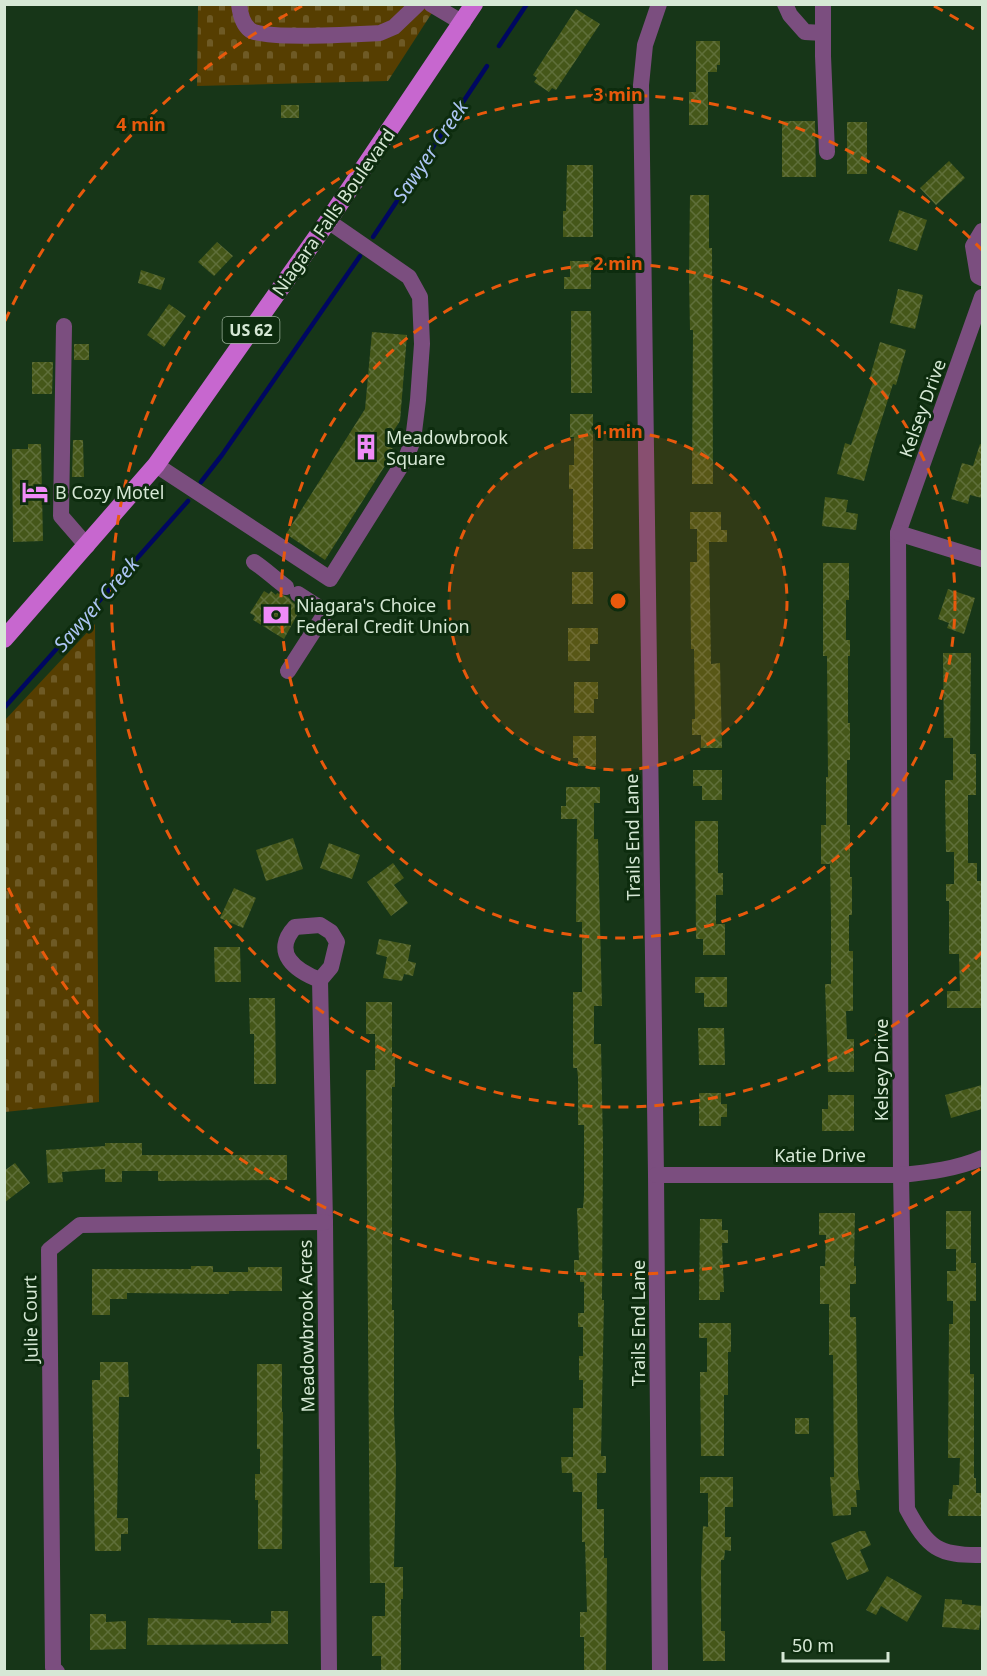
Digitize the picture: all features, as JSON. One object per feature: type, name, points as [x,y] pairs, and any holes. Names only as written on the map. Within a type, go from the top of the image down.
[{"type":"main road","name":"Niagara Falls Boulevard","points":[[4,639],[156,465],[328,221],[474,4]]},
{"type":"street","points":[[239,4],[240,15],[250,30],[280,35],[380,33],[394,27],[418,4]]},
{"type":"street","points":[[431,4],[463,23]]},
{"type":"street","name":"Trails End Lane","points":[[659,4],[645,45],[641,85],[656,1175],[660,1671]]},
{"type":"street","points":[[785,4],[790,15],[805,32],[823,33]]},
{"type":"street","points":[[823,4],[827,152]]},
{"type":"street","points":[[156,465],[330,579],[406,458],[413,440],[422,344],[420,297],[409,277],[328,221]]},
{"type":"street","points":[[982,231],[973,246],[978,276],[982,278]]},
{"type":"street","name":"Kelsey Drive","points":[[982,297],[898,532],[902,1174],[907,1509],[920,1533],[938,1551],[964,1556],[982,1555]]},
{"type":"street","points":[[64,326],[61,516],[87,546]]},
{"type":"street","points":[[898,532],[982,559]]},
{"type":"street","points":[[254,562],[268,571],[275,580],[326,612],[288,671]]},
{"type":"street","name":"Meadowbrook Acres","points":[[320,980],[325,1222],[329,1671]]},
{"type":"street","name":"Katie Drive","points":[[656,1175],[902,1174],[946,1169],[966,1165],[982,1158]]},
{"type":"street","name":"Julie Court","points":[[57,1671],[53,1668],[49,1250],[80,1225],[325,1222]]},
{"type":"green space","points":[[198,5],[437,5],[388,81],[197,86]]},
{"type":"green space","points":[[95,624],[99,1102],[5,1112],[5,720]]},
{"type":"building","points":[[576,9],[600,24],[556,90],[552,88],[549,92],[534,82],[537,78],[533,75]]},
{"type":"building","points":[[696,41],[720,41],[720,65],[717,65],[717,72],[708,72],[708,125],[689,125],[689,92],[696,92]]},
{"type":"building","points":[[281,105],[299,105],[299,118],[281,118]]},
{"type":"building","points":[[782,121],[815,121],[816,177],[782,177]]},
{"type":"building","points":[[847,122],[867,122],[867,174],[847,174]]},
{"type":"building","points":[[949,161],[965,178],[936,205],[920,188]]},
{"type":"building","points":[[567,165],[593,165],[593,237],[563,237]]},
{"type":"building","points":[[690,195],[709,195],[709,248],[712,248],[713,484],[692,484],[693,330],[690,330]]},
{"type":"building","points":[[899,210],[927,220],[917,251],[889,241]]},
{"type":"building","points":[[217,242],[233,256],[214,276],[198,262]]},
{"type":"building","points":[[570,261],[595,261],[595,272],[591,272],[591,289],[564,289],[564,277],[570,277]]},
{"type":"building","points":[[141,270],[165,278],[161,290],[138,283]]},
{"type":"building","points":[[898,289],[923,295],[915,329],[890,323]]},
{"type":"building","points":[[169,304],[186,316],[164,347],[147,335]]},
{"type":"building","points":[[571,311],[591,311],[592,393],[571,393]]},
{"type":"building","name":"Meadowbrook Square","points":[[372,332],[407,335],[400,421],[385,444],[395,450],[325,560],[286,534],[365,409]]},
{"type":"building","points":[[880,342],[906,350],[896,385],[893,384],[875,440],[864,481],[837,474],[845,443],[851,445],[874,379],[870,377]]},
{"type":"building","points":[[74,344],[89,344],[89,360],[74,360]]},
{"type":"building","points":[[32,362],[53,362],[52,394],[32,394]]},
{"type":"building","points":[[570,414],[593,414],[593,549],[573,549],[573,489],[569,489],[569,465],[574,465],[574,437],[570,437]]},
{"type":"building","points":[[73,440],[83,440],[84,477],[72,477]]},
{"type":"building","points":[[28,444],[41,444],[43,541],[13,542],[12,449],[28,449]]},
{"type":"building","points":[[980,444],[982,445],[982,498],[970,495],[968,504],[951,499],[962,463],[973,466]]},
{"type":"building","points":[[825,497],[848,500],[846,512],[858,514],[856,530],[822,526]]},
{"type":"building","points":[[690,512],[721,512],[721,530],[727,530],[727,542],[709,542],[711,664],[720,663],[722,748],[701,748],[701,735],[692,735],[692,719],[695,719],[690,562],[697,562],[697,529],[690,529]]},
{"type":"building","points":[[823,563],[849,563],[849,600],[846,600],[846,640],[850,640],[848,723],[850,723],[850,760],[847,760],[847,825],[850,825],[850,877],[852,877],[849,951],[853,951],[853,1011],[846,1011],[847,1039],[854,1039],[854,1072],[828,1072],[825,984],[831,984],[830,864],[821,864],[821,825],[826,825],[826,777],[828,777],[827,656],[823,656]]},
{"type":"building","points":[[572,572],[593,572],[593,604],[572,604]]},
{"type":"building","points":[[948,589],[975,598],[964,634],[947,628],[949,623],[938,619]]},
{"type":"building","name":"Niagara's Choice Federal Credit Union","points":[[264,591],[288,597],[301,608],[284,639],[253,620],[255,616],[250,613]]},
{"type":"building","points":[[568,628],[598,628],[598,644],[590,644],[590,661],[568,661]]},
{"type":"building","points":[[943,653],[971,653],[970,754],[976,754],[976,795],[968,795],[968,863],[977,863],[977,881],[981,881],[982,1008],[947,1008],[947,991],[960,991],[959,954],[949,954],[949,901],[946,901],[946,884],[954,884],[954,852],[946,852],[945,795],[945,780],[953,780],[953,738],[944,738]]},
{"type":"building","points":[[574,682],[598,682],[598,699],[594,699],[594,713],[574,713]]},
{"type":"building","points":[[573,736],[596,736],[596,766],[578,766],[578,758],[573,758]]},
{"type":"building","points":[[693,770],[722,770],[722,800],[702,800],[702,786],[693,786]]},
{"type":"building","points":[[566,787],[600,787],[600,803],[594,803],[594,839],[598,839],[602,1006],[594,1006],[594,1044],[601,1044],[602,1300],[604,1300],[601,1456],[606,1456],[606,1473],[597,1473],[597,1509],[604,1509],[604,1558],[607,1558],[606,1671],[584,1671],[584,1637],[580,1637],[580,1612],[587,1612],[585,1542],[582,1542],[582,1492],[573,1492],[572,1473],[562,1473],[561,1457],[573,1457],[573,1408],[583,1408],[583,1380],[579,1380],[579,1356],[583,1356],[583,1327],[578,1327],[578,1313],[584,1313],[584,1282],[580,1282],[580,1273],[574,1273],[574,1260],[579,1260],[577,1208],[583,1208],[584,1195],[584,1125],[578,1125],[578,1077],[577,1068],[573,1068],[573,992],[582,992],[582,922],[576,922],[577,819],[561,819],[561,806],[566,806]]},
{"type":"building","points":[[695,821],[718,821],[718,873],[723,873],[723,895],[716,895],[716,924],[725,924],[725,955],[703,955],[703,939],[696,939]]},
{"type":"building","points":[[293,838],[303,869],[266,881],[256,850]]},
{"type":"building","points":[[329,843],[360,855],[352,879],[320,868]]},
{"type":"building","points":[[393,863],[404,878],[394,885],[408,903],[391,916],[367,882]]},
{"type":"building","points":[[234,888],[256,898],[243,928],[220,918]]},
{"type":"building","points":[[379,939],[411,945],[408,961],[416,963],[413,976],[404,974],[402,981],[383,978],[387,957],[376,954]]},
{"type":"building","points":[[214,947],[240,947],[241,982],[215,982]]},
{"type":"building","points":[[695,977],[727,977],[727,1007],[704,1007],[704,993],[695,993]]},
{"type":"building","points":[[249,998],[275,998],[276,1084],[254,1084],[254,1034],[250,1034]]},
{"type":"building","points":[[366,1002],[392,1002],[392,1055],[395,1055],[395,1087],[392,1087],[392,1310],[394,1310],[396,1466],[394,1567],[403,1567],[401,1671],[381,1671],[381,1656],[372,1656],[372,1616],[385,1616],[385,1583],[370,1583],[366,1070],[375,1070],[375,1034],[366,1034]]},
{"type":"building","points":[[698,1028],[724,1028],[725,1065],[699,1065]]},
{"type":"building","points":[[982,1085],[982,1109],[951,1118],[945,1095]]},
{"type":"building","points":[[699,1093],[721,1093],[721,1104],[727,1104],[727,1117],[721,1117],[721,1126],[699,1126]]},
{"type":"building","points":[[828,1095],[854,1095],[854,1131],[822,1131],[822,1109],[828,1109]]},
{"type":"building","points":[[105,1143],[142,1143],[142,1155],[287,1155],[287,1180],[158,1181],[158,1171],[122,1171],[122,1182],[105,1182],[105,1169],[62,1172],[63,1182],[48,1183],[46,1150],[105,1146]]},
{"type":"building","points":[[15,1163],[30,1183],[4,1203],[4,1171]]},
{"type":"building","points":[[946,1211],[971,1211],[971,1263],[976,1263],[976,1301],[970,1301],[970,1374],[974,1374],[974,1478],[976,1478],[976,1493],[982,1493],[981,1516],[948,1516],[953,1485],[959,1485],[960,1458],[948,1458],[949,1324],[953,1324],[953,1301],[947,1301],[947,1271],[956,1271],[956,1249],[946,1249]]},
{"type":"building","points":[[819,1213],[855,1213],[856,1284],[850,1284],[850,1317],[856,1317],[860,1490],[856,1490],[857,1507],[851,1507],[851,1515],[833,1516],[830,1477],[834,1477],[833,1355],[829,1355],[829,1304],[820,1304],[820,1266],[825,1266],[826,1235],[819,1235]]},
{"type":"building","points":[[700,1219],[722,1219],[722,1230],[728,1230],[728,1243],[722,1243],[724,1292],[720,1292],[720,1300],[699,1300]]},
{"type":"building","points":[[191,1266],[213,1266],[213,1272],[248,1272],[248,1267],[282,1267],[282,1291],[229,1291],[229,1294],[127,1293],[127,1299],[110,1299],[110,1315],[92,1315],[92,1269],[191,1269]]},
{"type":"building","points":[[699,1323],[731,1323],[728,1395],[724,1395],[724,1456],[701,1456],[700,1372],[707,1372],[707,1338],[699,1338]]},
{"type":"building","points":[[100,1362],[128,1362],[129,1397],[119,1397],[117,1518],[128,1518],[128,1534],[121,1534],[121,1551],[95,1551],[92,1380],[100,1380]]},
{"type":"building","points":[[257,1364],[282,1364],[282,1549],[258,1549],[258,1500],[255,1500],[255,1474],[260,1474],[260,1449],[257,1449]]},
{"type":"building","points":[[795,1418],[809,1418],[809,1434],[795,1434]]},
{"type":"building","points":[[700,1477],[733,1477],[733,1507],[725,1507],[725,1537],[731,1537],[731,1551],[725,1550],[724,1560],[721,1560],[721,1631],[725,1631],[725,1661],[703,1661],[701,1576],[703,1526],[708,1527],[708,1493],[700,1493]]},
{"type":"building","points":[[865,1531],[871,1545],[860,1550],[869,1571],[847,1580],[831,1543]]},
{"type":"building","points":[[887,1576],[922,1596],[907,1622],[881,1606],[876,1615],[866,1610]]},
{"type":"building","points":[[945,1599],[962,1600],[962,1604],[982,1606],[979,1630],[942,1627]]},
{"type":"building","points":[[271,1611],[288,1611],[288,1644],[147,1645],[148,1618],[271,1623]]},
{"type":"building","points":[[90,1614],[106,1614],[106,1622],[126,1621],[126,1649],[90,1650]]},
{"type":"waterway","name":"Sawyer Creek","points":[[499,46],[527,4]]},
{"type":"waterway","name":"Sawyer Creek","points":[[373,237],[487,66]]},
{"type":"waterway","name":"Sawyer Creek","points":[[201,482],[360,256]]},
{"type":"waterway","name":"Sawyer Creek","points":[[4,708],[188,501]]},
{"type":"place","name":"Meadowbrook Square","points":[[366,447]]},
{"type":"place","name":"B Cozy Motel","points":[[35,492]]},
{"type":"place","name":"Niagara's Choice Federal Credit Union","points":[[276,615]]}]
